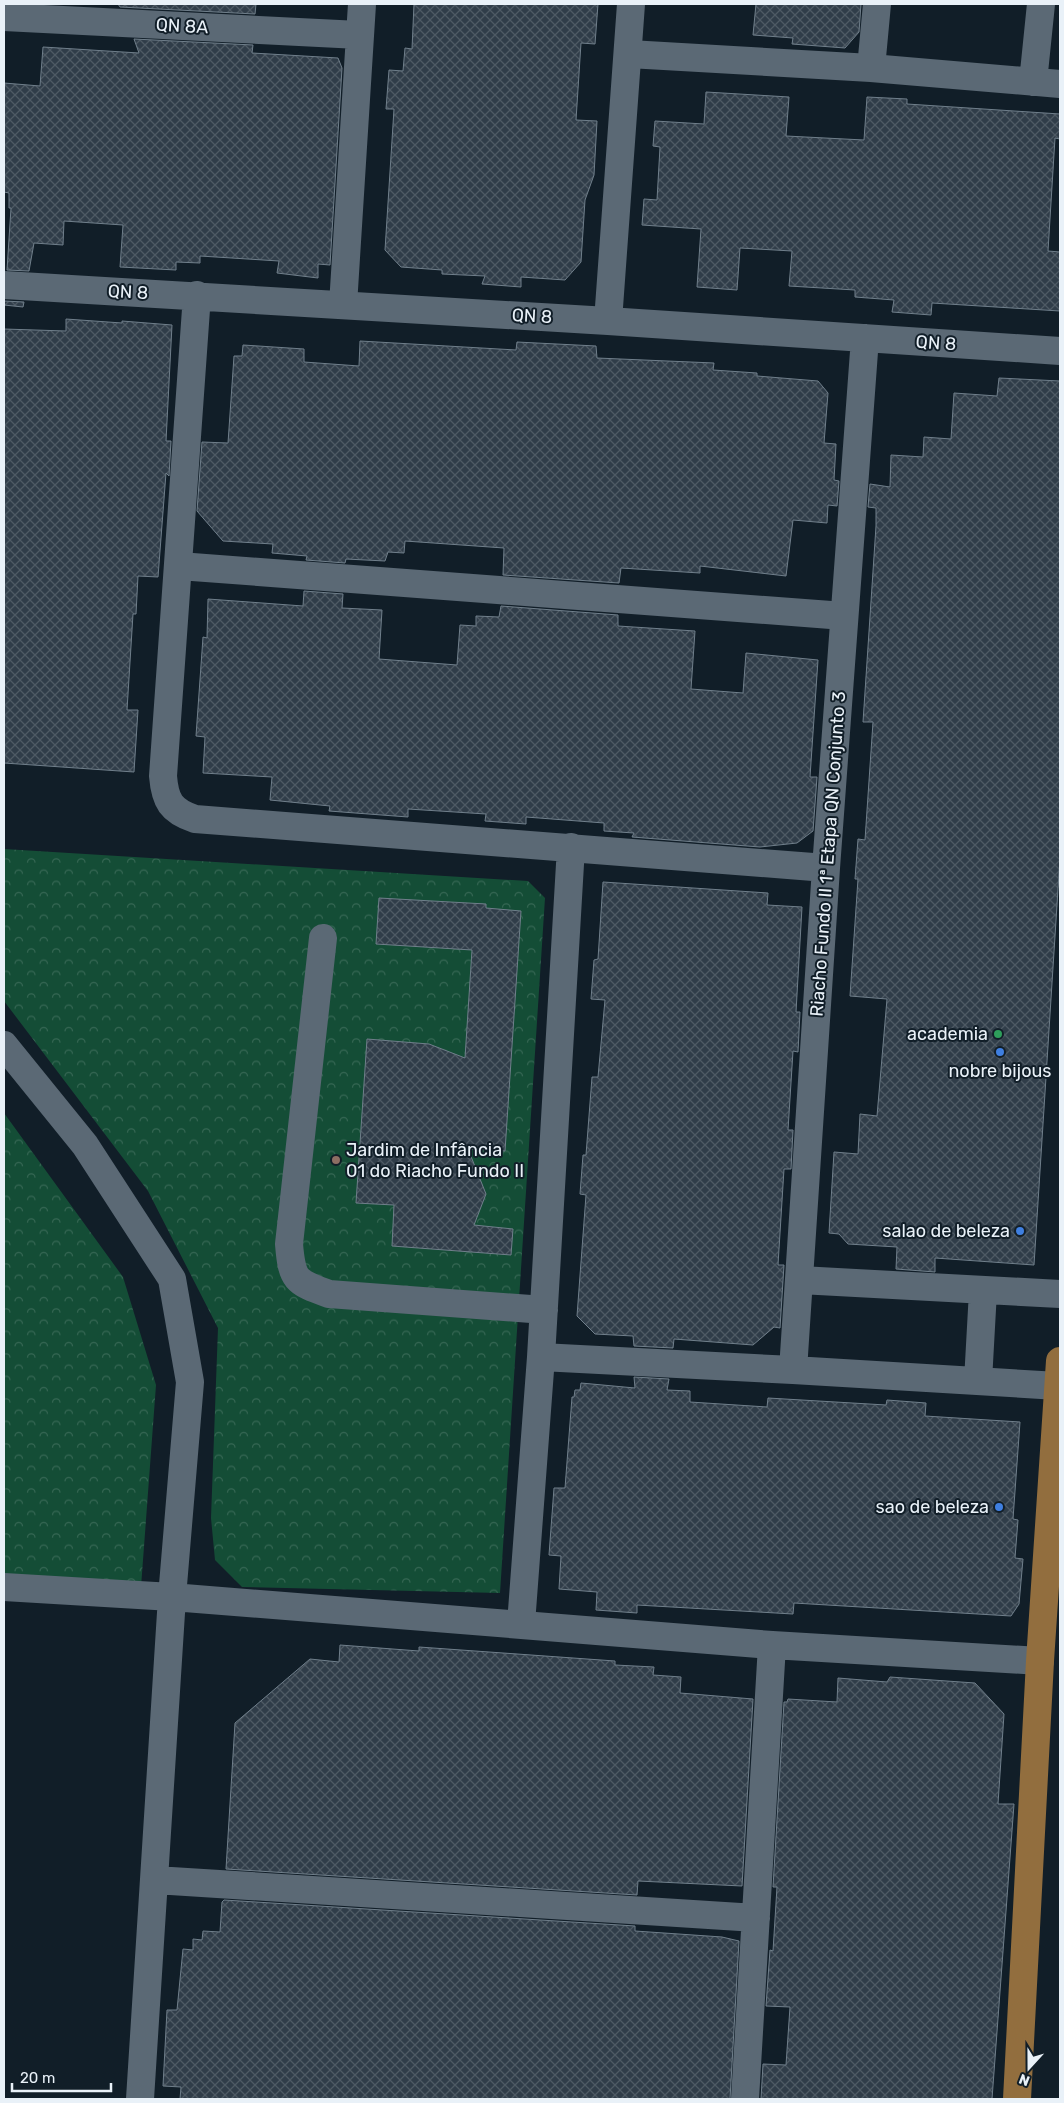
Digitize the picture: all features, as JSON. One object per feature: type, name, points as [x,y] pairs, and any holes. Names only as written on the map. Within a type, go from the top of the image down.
[{"type":"main road","points":[[1017,2099],[1040,1661],[1059,1373]]},
{"type":"street","points":[[343,305],[362,4]]},
{"type":"street","points":[[608,321],[629,54],[631,4]]},
{"type":"street","points":[[872,68],[877,4]]},
{"type":"street","points":[[1033,82],[1041,4]]},
{"type":"street","name":"QN 8A","points":[[4,17],[360,35]]},
{"type":"street","points":[[629,54],[872,68],[1060,84]]},
{"type":"street","name":"QN 8","points":[[4,285],[197,295],[608,321],[1060,352]]},
{"type":"street","points":[[197,295],[163,776],[164,795],[172,807],[184,816],[195,819],[826,868]]},
{"type":"street","name":"Riacho Fundo II 1ª Etapa QN Conjunto 3","points":[[793,1370],[826,868],[865,338]]},
{"type":"street","points":[[179,566],[844,616]]},
{"type":"street","points":[[521,1624],[541,1357],[572,847]]},
{"type":"street","points":[[323,938],[289,1244],[291,1270],[304,1285],[329,1294],[544,1310]]},
{"type":"street","points":[[4,1045],[85,1145],[172,1279],[190,1382],[172,1597],[140,2099]]},
{"type":"street","points":[[800,1280],[1060,1294]]},
{"type":"street","points":[[978,1381],[983,1291]]},
{"type":"street","points":[[541,1357],[978,1381],[1059,1373]]},
{"type":"street","points":[[4,1587],[172,1597],[772,1645],[1040,1661]]},
{"type":"street","points":[[745,2099],[772,1645]]},
{"type":"street","points":[[155,1880],[756,1918]]},
{"type":"green space","name":"Jardim de Infância 01 do Riacho Fundo II","points":[[4,849],[528,881],[545,898],[500,1593],[242,1587],[215,1560],[211,1518],[218,1328],[148,1191],[4,1001]]},
{"type":"green space","points":[[4,1113],[123,1277],[156,1385],[141,1587],[4,1576]]},
{"type":"building","points":[[118,4],[256,4],[255,14],[120,7]]},
{"type":"building","points":[[414,4],[598,4],[595,44],[581,43],[576,120],[597,121],[594,175],[585,200],[581,262],[565,280],[521,277],[521,287],[482,284],[485,276],[442,274],[442,270],[401,267],[385,250],[394,109],[386,109],[389,70],[403,71],[405,48],[412,49]]},
{"type":"building","points":[[756,4],[861,4],[859,32],[845,48],[792,44],[793,38],[753,35]]},
{"type":"building","points":[[134,39],[253,45],[252,53],[338,58],[342,68],[330,265],[318,264],[318,278],[277,273],[279,261],[200,256],[200,263],[176,262],[176,270],[120,267],[123,225],[64,221],[63,245],[34,243],[29,271],[7,270],[11,208],[9,208],[9,193],[4,192],[4,83],[40,86],[43,47],[139,53]]},
{"type":"building","points":[[706,92],[789,97],[786,136],[864,140],[867,97],[907,99],[907,104],[1060,114],[1060,139],[1055,138],[1048,251],[1060,252],[1060,311],[932,303],[931,315],[892,312],[894,300],[855,297],[855,290],[789,286],[792,251],[740,248],[737,290],[697,287],[701,229],[642,225],[644,199],[657,200],[660,147],[653,146],[655,121],[704,124]]},
{"type":"building","points":[[4,301],[24,302],[23,307],[4,305]]},
{"type":"building","points":[[66,319],[172,325],[166,441],[171,441],[169,476],[166,473],[158,577],[138,576],[136,614],[133,614],[127,710],[138,710],[134,772],[4,763],[4,329],[66,331]]},
{"type":"building","points":[[360,341],[516,350],[517,342],[596,346],[597,358],[714,363],[713,370],[757,373],[757,376],[818,381],[828,393],[824,443],[836,444],[834,480],[839,481],[837,506],[828,505],[827,523],[793,520],[786,576],[700,566],[700,573],[621,568],[619,583],[503,575],[504,548],[405,541],[404,553],[388,552],[385,561],[346,559],[345,563],[306,560],[307,556],[272,553],[273,544],[223,541],[197,511],[202,442],[228,443],[234,356],[242,356],[243,345],[304,349],[304,362],[359,366]]},
{"type":"building","points":[[999,378],[1060,381],[1060,858],[1034,1265],[935,1258],[935,1272],[896,1269],[897,1247],[848,1244],[839,1234],[829,1233],[834,1152],[858,1154],[860,1114],[877,1116],[887,999],[850,996],[858,879],[855,879],[858,839],[865,840],[873,722],[863,722],[876,526],[876,508],[868,507],[870,484],[890,487],[891,455],[923,457],[924,437],[951,439],[954,393],[997,396]]},
{"type":"building","points":[[304,591],[343,594],[342,608],[382,610],[379,659],[457,665],[460,625],[476,626],[476,616],[499,617],[501,606],[618,615],[618,626],[695,631],[691,689],[743,693],[746,653],[818,660],[810,777],[817,777],[813,831],[797,843],[760,847],[632,837],[634,833],[604,831],[604,823],[526,817],[526,824],[485,821],[486,814],[408,809],[408,817],[329,811],[330,806],[270,800],[272,777],[203,773],[205,737],[196,736],[203,637],[207,638],[208,599],[303,606]]},
{"type":"building","points":[[603,882],[768,893],[767,905],[802,907],[796,1012],[800,1012],[798,1052],[793,1051],[788,1130],[793,1130],[791,1169],[784,1169],[778,1265],[784,1265],[780,1328],[774,1327],[753,1345],[674,1339],[673,1348],[634,1346],[633,1336],[595,1334],[577,1316],[586,1195],[580,1194],[583,1155],[586,1155],[592,1077],[598,1077],[605,1000],[591,999],[594,960],[598,959]]},
{"type":"building","points":[[379,898],[486,904],[486,908],[521,911],[505,1151],[468,1149],[486,1194],[474,1225],[513,1229],[511,1255],[392,1246],[394,1205],[356,1203],[367,1039],[429,1044],[465,1058],[472,950],[376,944]]},
{"type":"building","points":[[634,1377],[669,1379],[667,1390],[690,1391],[690,1402],[767,1407],[768,1398],[886,1405],[887,1400],[926,1403],[925,1416],[1020,1422],[1013,1519],[1018,1520],[1015,1558],[1023,1559],[1019,1604],[1011,1616],[794,1603],[793,1614],[637,1605],[637,1613],[596,1610],[597,1592],[559,1589],[561,1556],[549,1555],[554,1488],[565,1488],[572,1397],[574,1397],[575,1390],[580,1390],[581,1383],[635,1388]]},
{"type":"building","points":[[340,1645],[419,1651],[419,1647],[615,1661],[615,1665],[654,1667],[653,1675],[681,1677],[680,1693],[753,1699],[742,1886],[638,1881],[637,1895],[226,1869],[235,1723],[310,1659],[339,1662]]},
{"type":"building","points":[[890,1677],[975,1683],[1004,1714],[998,1804],[1014,1804],[992,2099],[761,2099],[763,2064],[786,2065],[790,2007],[766,2006],[770,1950],[773,1951],[777,1887],[773,1887],[784,1702],[787,1702],[788,1699],[837,1702],[838,1678],[887,1682]]},
{"type":"building","points":[[224,1900],[635,1926],[635,1931],[722,1937],[739,1941],[730,2099],[180,2099],[181,2087],[163,2086],[167,2010],[177,2010],[183,1949],[193,1950],[193,1939],[202,1940],[203,1931],[220,1932],[222,1902]]},
{"type":"place","name":"academia","points":[[998,1034]]},
{"type":"place","name":"nobre bijous","points":[[1000,1052]]},
{"type":"place","name":"Jardim de Infância 01 do Riacho Fundo II","points":[[336,1160]]},
{"type":"place","name":"salao de beleza","points":[[1020,1231]]},
{"type":"place","name":"sao de beleza","points":[[999,1507]]}]
